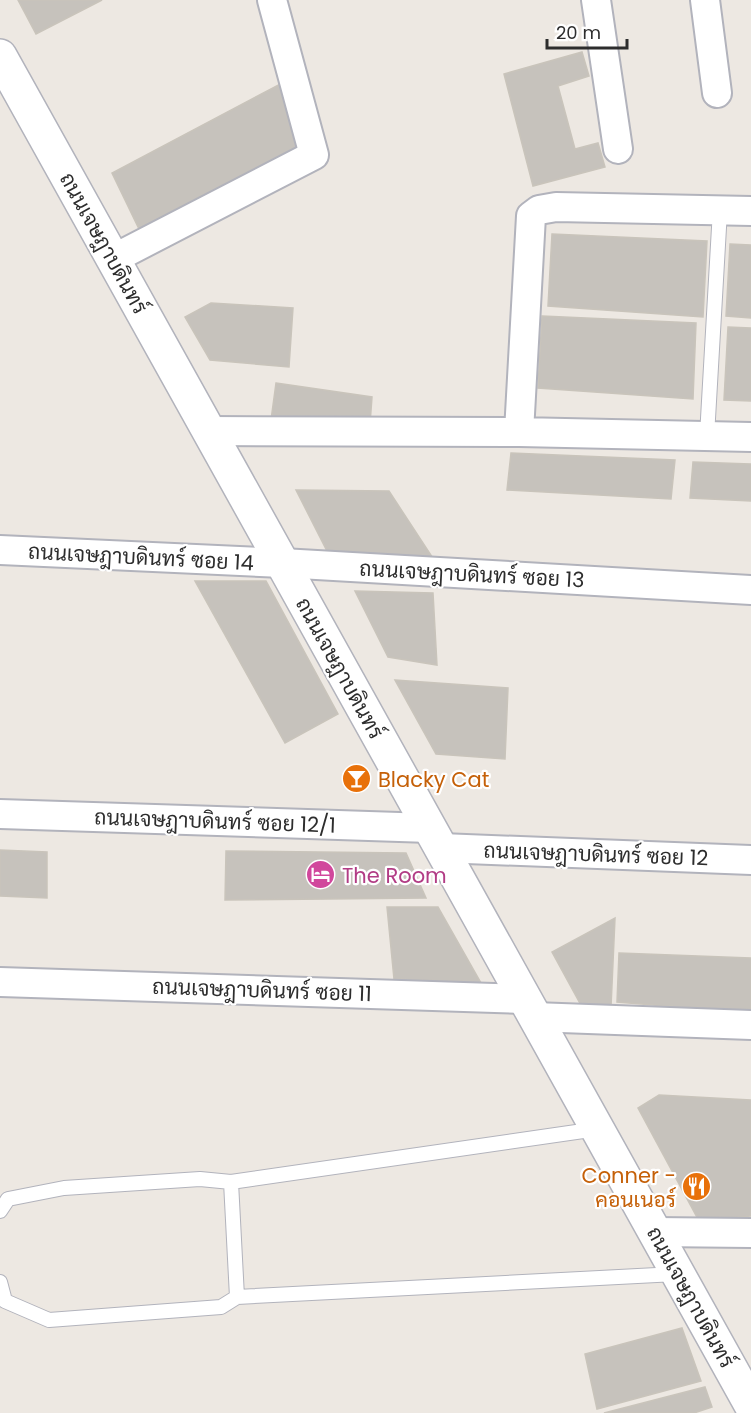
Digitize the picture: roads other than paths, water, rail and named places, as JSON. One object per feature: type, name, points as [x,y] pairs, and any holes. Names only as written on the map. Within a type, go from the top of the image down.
[{"type":"street","points":[[113,259],[314,155],[272,0]]},
{"type":"street","points":[[596,0],[618,149]]},
{"type":"street","points":[[705,0],[717,93]]},
{"type":"street","name":"ถนนเจษฎาบดินทร์","points":[[0,56],[12,87],[113,259],[751,1405]]},
{"type":"street","points":[[519,432],[531,216],[539,210],[556,207],[751,211]]},
{"type":"street","points":[[208,431],[519,432],[751,437]]},
{"type":"street","name":"ถนนเจษฎาบดินทร์ ซอย 14","points":[[0,550],[282,563]]},
{"type":"street","name":"ถนนเจษฎาบดินทร์ ซอย 13","points":[[282,563],[751,590]]},
{"type":"street","name":"ถนนเจษฎาบดินทร์ ซอย 12/1","points":[[0,814],[435,838]]},
{"type":"street","name":"ถนนเจษฎาบดินทร์ ซอย 12","points":[[435,838],[751,860]]},
{"type":"street","name":"ถนนเจษฎาบดินทร์ ซอย 11","points":[[0,982],[530,1008],[751,1025]]},
{"type":"street","points":[[654,1232],[751,1233]]},
{"type":"lane","points":[[708,436],[720,210]]},
{"type":"lane","points":[[0,1211],[8,1199],[64,1188],[200,1179],[231,1182],[597,1129]]},
{"type":"lane","points":[[231,1182],[237,1297]]},
{"type":"lane","points":[[0,1282],[5,1301],[49,1320],[221,1307],[237,1297],[678,1274]]},
{"type":"place","name":"Blacky Cat","points":[[357,779]]},
{"type":"place","name":"The Room","points":[[321,875]]},
{"type":"place","name":"Conner - คอนเนอร์","points":[[697,1187]]}]
